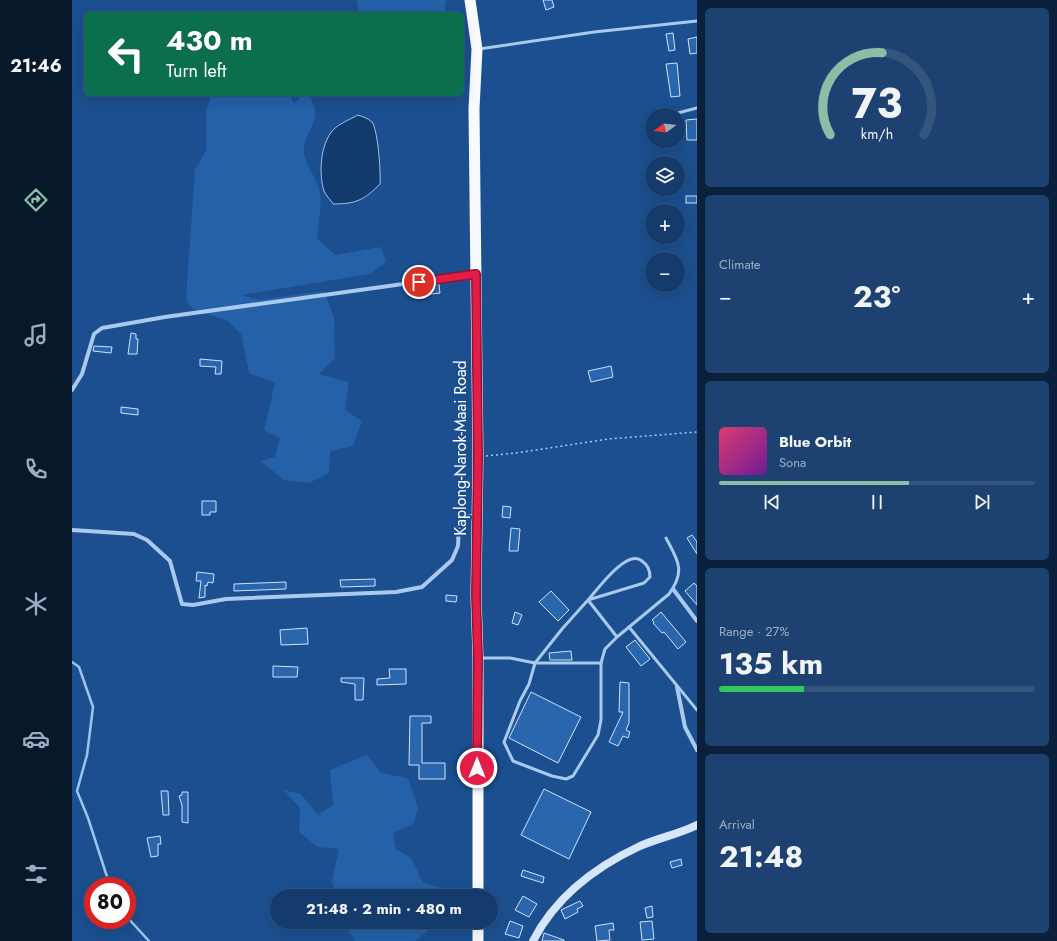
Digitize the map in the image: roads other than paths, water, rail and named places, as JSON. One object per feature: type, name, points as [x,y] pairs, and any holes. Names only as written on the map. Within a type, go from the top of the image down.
[{"type":"highway","name":"Kaplong-Narok-Maai Road","points":[[470,0],[477,49],[474,109],[478,456],[476,595],[478,658],[478,889]]},
{"type":"highway","points":[[478,929],[478,941]]},
{"type":"main road","points":[[533,941],[552,910],[586,877],[640,846],[670,837],[697,825]]},
{"type":"street","points":[[72,390],[82,374],[94,334],[102,328],[165,317],[476,274]]},
{"type":"street","points":[[72,530],[134,534],[147,540],[170,561],[182,604],[193,605],[226,599],[396,592],[422,587],[452,560],[458,546],[458,522],[464,516],[477,516]]},
{"type":"street","points":[[672,589],[697,621]]},
{"type":"street","points":[[677,686],[684,727],[697,750]]},
{"type":"lane","points":[[477,49],[582,34],[697,21]]},
{"type":"lane","points":[[685,111],[697,108]]},
{"type":"lane","points":[[588,600],[644,583],[650,577],[647,565],[641,559],[634,557],[625,561],[588,600],[535,663],[529,684],[520,701],[504,742],[513,761],[566,779],[573,776],[598,736],[601,720],[601,662],[605,649],[617,636],[672,589],[679,576],[679,565],[666,538]]},
{"type":"lane","points":[[588,600],[617,636]]},
{"type":"lane","points":[[629,627],[697,710]]},
{"type":"lane","points":[[478,658],[510,658],[535,663],[601,662]]},
{"type":"waterway","points":[[72,662],[79,667],[93,707],[87,755],[77,791],[88,818],[107,877]]},
{"type":"waterway","points":[[136,927],[149,941]]}]
